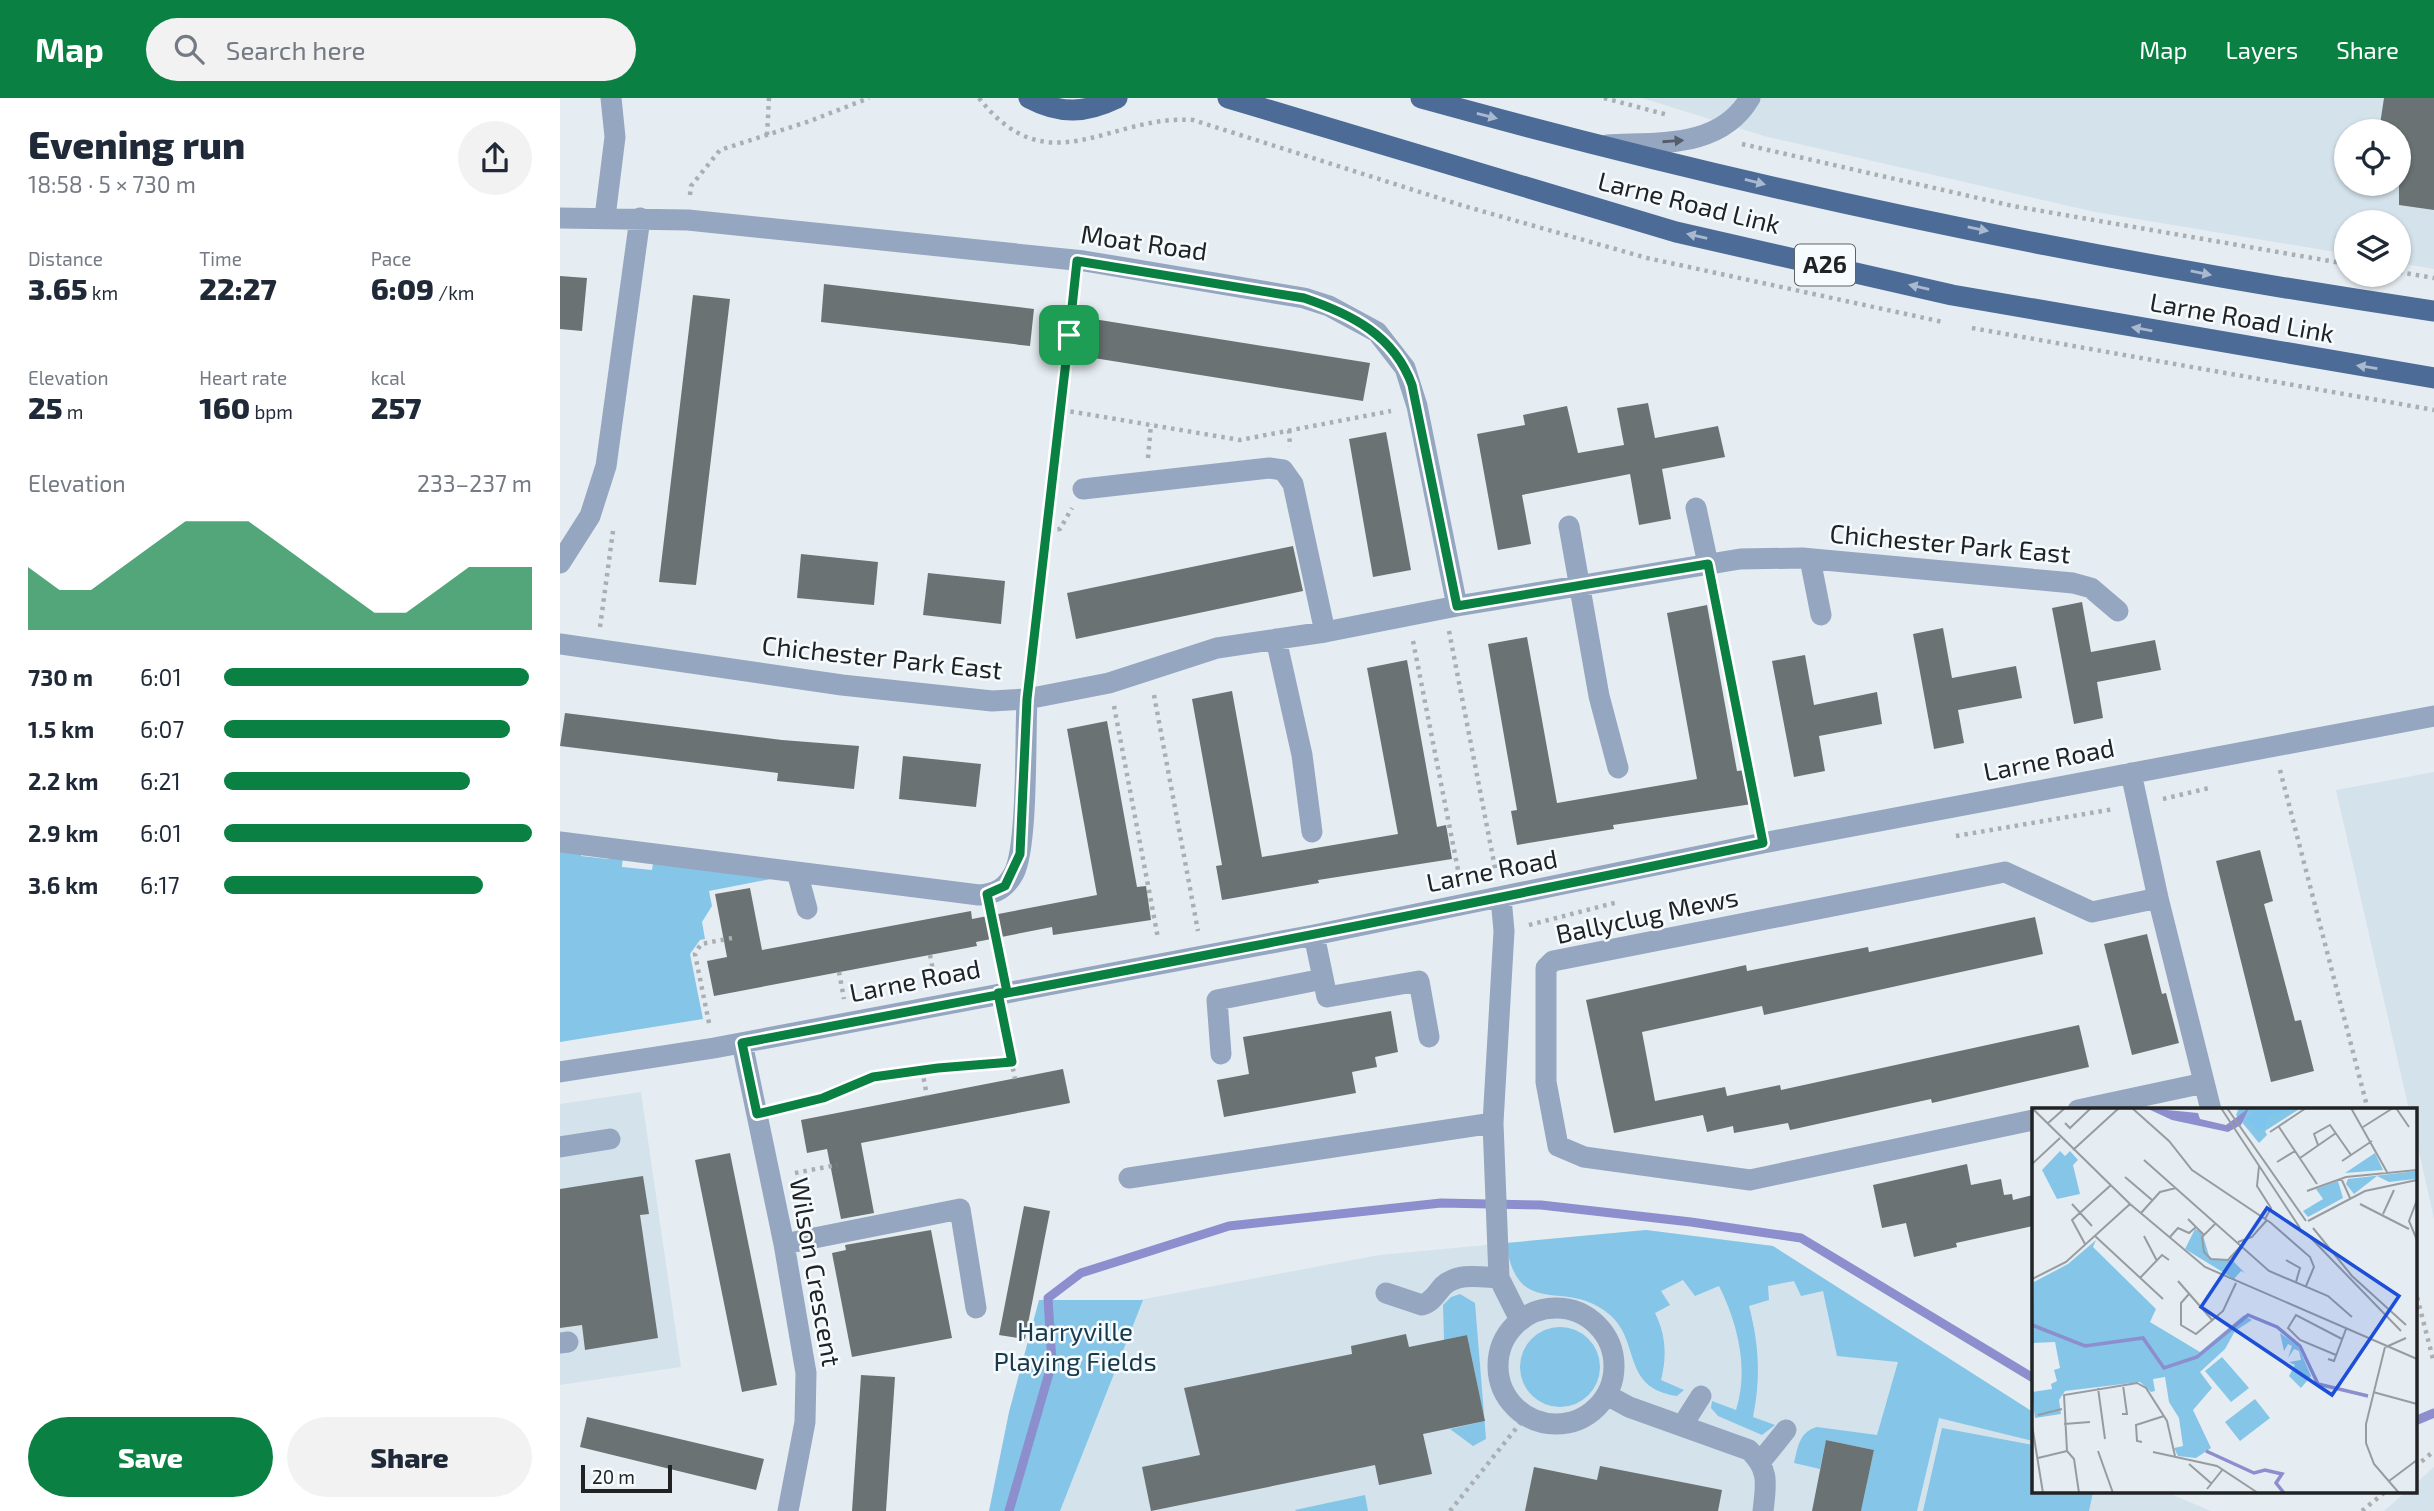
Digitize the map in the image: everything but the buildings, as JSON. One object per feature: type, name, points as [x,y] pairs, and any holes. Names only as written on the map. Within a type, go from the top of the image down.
[{"type":"main road","points":[[1029,98],[1046,107],[1071,112],[1096,108],[1117,98]]},
{"type":"main road","name":"Larne Road Link","points":[[1228,98],[1676,232],[1952,295],[2434,378]]},
{"type":"main road","name":"Larne Road Link","points":[[1421,98],[1835,202],[2287,289],[2434,311]]},
{"type":"street","points":[[605,218],[615,137],[611,98]]},
{"type":"street","points":[[1605,145],[1698,139],[1726,126],[1741,113],[1750,98]]},
{"type":"street","name":"Moat Road","points":[[560,218],[688,220],[1077,261],[1304,298],[1329,306],[1377,332],[1405,368],[1417,406],[1451,608]]},
{"type":"street","points":[[560,563],[584,527],[599,492],[606,466],[640,218]]},
{"type":"street","points":[[1083,489],[1269,468],[1283,470],[1293,484],[1325,632]]},
{"type":"street","points":[[1696,508],[1708,564]]},
{"type":"street","points":[[1569,526],[1599,696],[1618,768]]},
{"type":"street","name":"Chichester Park East","points":[[560,644],[842,685],[992,701],[1027,699],[1109,682],[1217,648],[1325,632],[1580,585],[1740,559],[1810,559],[2073,583],[2091,587],[2118,611]]},
{"type":"street","name":"Chichester Park East","points":[[1810,559],[1821,615]]},
{"type":"street","points":[[1276,639],[1302,755],[1312,832]]},
{"type":"street","points":[[560,842],[987,894],[1005,886],[1019,859],[1027,699]]},
{"type":"street","name":"Larne Road","points":[[560,1072],[742,1043],[1314,935],[1763,843],[2434,716]]},
{"type":"street","points":[[2131,773],[2158,898],[2210,1108]]},
{"type":"street","points":[[797,872],[807,909]]},
{"type":"street","name":"Ballyclug Mews","points":[[2032,1120],[1750,1180],[1584,1157],[1558,1146],[1546,1082],[1546,968],[1553,961],[2005,872],[2092,912],[2158,898]]},
{"type":"street","points":[[1501,898],[1504,932],[1493,1123],[1499,1278],[1520,1320]]},
{"type":"street","points":[[1314,935],[1326,997],[1419,981],[1429,1037]]},
{"type":"street","points":[[1221,1054],[1217,1000],[1323,979]]},
{"type":"street","name":"Wilson Crescent","points":[[742,1043],[784,1244],[807,1387],[803,1441],[788,1511]]},
{"type":"street","points":[[2087,1108],[2204,1083]]},
{"type":"street","points":[[1129,1178],[1493,1123]]},
{"type":"street","points":[[560,1147],[610,1139]]},
{"type":"street","points":[[784,1244],[960,1209],[976,1308]]},
{"type":"street","points":[[1386,1293],[1422,1305],[1430,1301],[1446,1284],[1459,1278],[1499,1278]]},
{"type":"street","points":[[1558,1308],[1577,1312],[1595,1322],[1607,1337],[1614,1356],[1614,1376],[1607,1395],[1595,1410],[1580,1420],[1562,1424],[1543,1423],[1526,1416],[1511,1404],[1502,1388],[1498,1370],[1500,1351],[1507,1334],[1520,1320],[1538,1311],[1558,1308]]},
{"type":"street","points":[[1607,1395],[1629,1407],[1749,1450],[1761,1461],[1766,1478],[1763,1511]]},
{"type":"street","points":[[1682,1426],[1701,1396]]},
{"type":"street","points":[[1761,1461],[1786,1430]]},
{"type":"path","points":[[767,135],[769,98]]},
{"type":"path","points":[[688,220],[691,186],[720,150],[869,98]]},
{"type":"path","points":[[1604,98],[1677,117]]},
{"type":"path","points":[[1726,126],[1744,146],[2013,206],[2334,262]]},
{"type":"path","points":[[1027,699],[1077,261]]},
{"type":"path","points":[[2411,274],[2434,278]]},
{"type":"path","points":[[1062,410],[1240,440],[1417,406]]},
{"type":"path","points":[[596,650],[614,520],[599,492]]},
{"type":"path","points":[[1708,564],[1763,843]]},
{"type":"path","points":[[1451,608],[1501,898]]},
{"type":"path","points":[[1408,616],[1465,905]]},
{"type":"path","points":[[1150,670],[1203,956]]},
{"type":"path","points":[[1109,682],[1163,963]]},
{"type":"path","points":[[2280,770],[2367,1108]]},
{"type":"path","points":[[987,894],[1015,1079]]},
{"type":"path","points":[[714,1048],[695,954],[701,944],[732,938]]},
{"type":"path","points":[[757,1114],[823,1098],[873,1077],[1012,1062]]},
{"type":"path","points":[[922,1070],[927,1096]]},
{"type":"path","points":[[770,1178],[837,1165]]},
{"type":"path","points":[[2416,1293],[2434,1363]]},
{"type":"path","points":[[1450,1511],[1526,1416]]},
{"type":"path","points":[[2416,1466],[2434,1451]]},
{"type":"path","points":[[2362,1511],[2383,1494]]},
{"type":"shaded area","points":[[1642,98],[2434,98],[2434,269],[2411,265],[2411,210],[2334,210],[2334,252],[2095,212],[1764,136]]},
{"type":"shaded area","points":[[2434,772],[2434,1219],[2416,1138],[2416,1108],[2409,1108],[2336,790]]},
{"type":"shaded area","points":[[641,1092],[681,1367],[560,1385],[560,1104]]},
{"type":"shaded area","points":[[1646,1230],[1773,1246],[2032,1411],[2032,1494],[2171,1494],[2211,1511],[1060,1511],[1139,1300],[1379,1255]]},
{"type":"shaded area","points":[[2434,1467],[2434,1511],[2384,1511],[2404,1494],[2416,1494],[2416,1483]]},
{"type":"green space","points":[[560,846],[581,848],[581,856],[608,859],[623,852],[622,867],[652,870],[654,857],[771,879],[709,891],[712,906],[702,922],[705,939],[700,940],[690,954],[703,1019],[560,1042]]},
{"type":"green space","points":[[1646,1230],[1773,1246],[2032,1411],[2032,1441],[1939,1418],[1917,1511],[1861,1511],[1874,1450],[1826,1440],[1820,1469],[1794,1463],[1800,1441],[1811,1429],[1817,1427],[1877,1435],[1898,1362],[1837,1356],[1823,1291],[1801,1296],[1794,1281],[1768,1286],[1769,1300],[1749,1306],[1758,1361],[1753,1417],[1775,1425],[1762,1435],[1718,1416],[1711,1408],[1712,1401],[1736,1410],[1742,1379],[1740,1347],[1719,1286],[1695,1296],[1683,1280],[1661,1291],[1670,1305],[1655,1313],[1664,1346],[1661,1380],[1684,1390],[1677,1396],[1647,1384],[1639,1374],[1626,1338],[1610,1315],[1593,1304],[1533,1291],[1521,1283],[1512,1267],[1506,1243]]},
{"type":"green space","points":[[1460,1294],[1475,1303],[1484,1417],[1467,1335],[1444,1340],[1443,1305],[1451,1297]]},
{"type":"green space","name":"Harryville Playing Fields","points":[[1039,1300],[1143,1300],[1060,1511],[989,1511],[1009,1412]]},
{"type":"green space","points":[[1560,1327],[1575,1330],[1588,1339],[1597,1352],[1600,1367],[1597,1382],[1588,1395],[1575,1404],[1560,1407],[1545,1404],[1532,1395],[1523,1382],[1520,1367],[1523,1352],[1532,1339],[1545,1330]]},
{"type":"green space","points":[[1485,1421],[1486,1439],[1473,1446],[1450,1429]]},
{"type":"green space","points":[[1942,1428],[2032,1445],[2032,1494],[2093,1494],[2089,1511],[1923,1511]]},
{"type":"green space","points":[[1365,1495],[1368,1511],[1295,1510]]},
{"type":"waterway","points":[[1009,1511],[1052,1363],[1048,1298],[1081,1273],[1229,1226],[1441,1203],[1541,1205],[1801,1238],[2032,1377]]},
{"type":"waterway","points":[[2416,1421],[2434,1413]]},
{"type":"route","points":[[1069,335],[1049,530],[1027,699],[1020,854],[1018,864],[1005,886],[987,894],[1007,992],[998,993],[1012,1062],[873,1077],[823,1098],[757,1114],[742,1043],[1007,992],[1314,935],[1763,843],[1708,564],[1457,606],[1412,385],[1395,352],[1377,332],[1329,306],[1304,298],[1077,261],[1069,335]]}]
